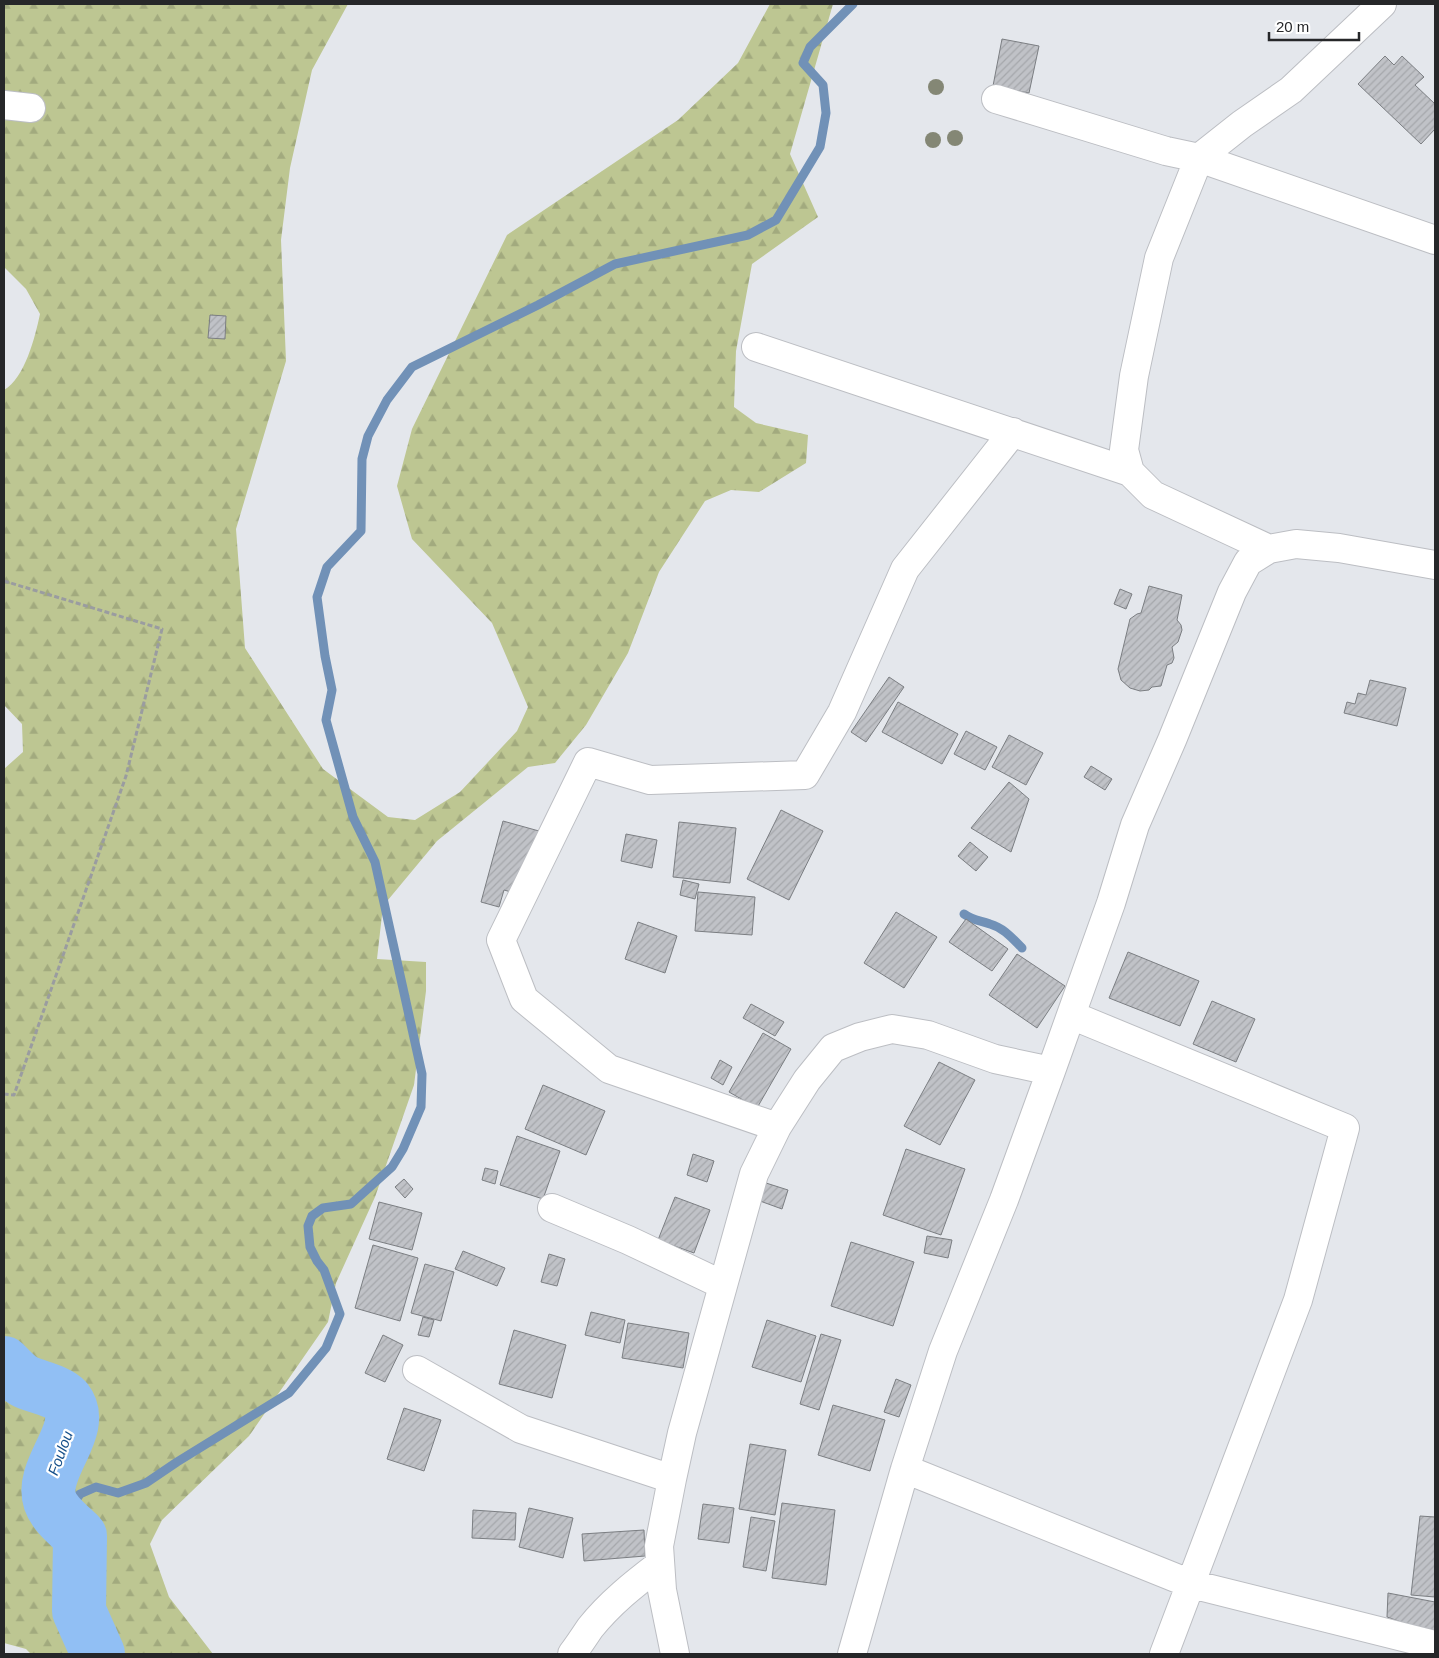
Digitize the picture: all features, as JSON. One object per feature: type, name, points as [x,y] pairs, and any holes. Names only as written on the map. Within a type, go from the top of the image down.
[{"type":"street","points":[[1130,472],[1124,450],[1134,376],[1160,258],[1199,158],[1242,124],[1291,90],[1382,4]]},
{"type":"street","points":[[996,99],[1166,151],[1199,158],[1435,240]]},
{"type":"street","points":[[4,105],[31,108]]},
{"type":"street","points":[[756,347],[1130,472],[1154,495],[1269,549]]},
{"type":"street","points":[[777,1126],[610,1069],[524,999],[501,940],[588,762],[650,780],[805,775],[842,712],[906,569],[1013,432]]},
{"type":"street","points":[[852,1654],[905,1469],[943,1351],[1004,1200],[1111,903],[1135,825],[1232,592],[1248,562],[1269,549],[1296,544],[1339,548],[1435,566]]},
{"type":"street","points":[[1070,1016],[1345,1128],[1298,1300],[1164,1654]]},
{"type":"street","points":[[675,1654],[662,1590],[659,1546],[682,1433],[754,1174],[777,1126],[807,1080],[832,1048],[860,1036],[892,1029],[928,1035],[994,1059],[1051,1071]]},
{"type":"street","points":[[552,1208],[628,1240],[723,1285]]},
{"type":"street","points":[[417,1370],[521,1429],[672,1479]]},
{"type":"street","points":[[905,1469],[1191,1584],[1435,1645]]},
{"type":"street","points":[[572,1654],[590,1628],[612,1604],[631,1586],[659,1565]]},
{"type":"path","points":[[4,581],[162,629],[126,776],[14,1095],[4,1094]]},
{"type":"green space","points":[[4,4],[348,4],[312,70],[290,168],[281,240],[286,361],[236,529],[245,648],[323,769],[388,817],[415,820],[460,792],[517,731],[528,707],[492,623],[412,539],[397,486],[412,429],[507,235],[678,120],[738,63],[770,4],[833,4],[790,154],[818,217],[752,264],[736,351],[734,407],[756,423],[808,435],[806,463],[759,492],[731,490],[705,501],[659,572],[628,653],[586,725],[555,763],[528,767],[437,841],[383,906],[377,959],[426,962],[426,991],[414,1085],[375,1197],[336,1283],[328,1322],[249,1436],[162,1520],[150,1544],[169,1597],[213,1654],[31,1654],[26,1649],[4,1643],[4,769],[23,752],[22,724],[4,705],[4,390],[18,376],[23,367],[32,345],[40,314],[26,289],[4,267]]},
{"type":"building","points":[[1002,39],[1039,46],[1029,93],[993,86]]},
{"type":"building","points":[[1385,56],[1394,65],[1402,56],[1424,77],[1415,85],[1435,104],[1435,129],[1421,144],[1358,84]]},
{"type":"building","points":[[210,315],[226,316],[225,339],[208,338]]},
{"type":"building","points":[[1149,586],[1182,595],[1177,620],[1182,630],[1178,642],[1172,647],[1174,658],[1172,663],[1167,665],[1161,686],[1140,691],[1130,688],[1121,680],[1118,669],[1130,619],[1141,613]]},
{"type":"building","points":[[1120,589],[1132,594],[1126,609],[1114,604]]},
{"type":"building","points":[[889,677],[904,687],[866,742],[851,732]]},
{"type":"building","points":[[1370,680],[1406,688],[1397,726],[1344,713],[1347,702],[1355,704],[1358,693],[1366,695]]},
{"type":"building","points":[[898,702],[958,734],[942,764],[882,732]]},
{"type":"building","points":[[966,731],[997,747],[985,770],[954,754]]},
{"type":"building","points":[[1009,735],[1043,753],[1026,785],[992,767]]},
{"type":"building","points":[[1091,766],[1112,779],[1105,790],[1084,777]]},
{"type":"building","points":[[1009,782],[1029,799],[1011,852],[971,828]]},
{"type":"building","points":[[781,810],[823,831],[789,900],[747,879]]},
{"type":"building","points":[[503,821],[539,831],[522,895],[504,890],[499,907],[481,902]]},
{"type":"building","points":[[679,822],[736,828],[730,883],[673,877]]},
{"type":"building","points":[[626,834],[657,840],[652,868],[621,861]]},
{"type":"building","points":[[970,842],[988,857],[976,871],[958,856]]},
{"type":"building","points":[[683,880],[699,884],[695,899],[680,895]]},
{"type":"building","points":[[698,892],[755,897],[752,935],[695,931]]},
{"type":"building","points":[[896,912],[937,937],[904,988],[864,963]]},
{"type":"building","points":[[966,919],[1008,949],[992,971],[949,942]]},
{"type":"building","points":[[638,922],[677,936],[665,973],[625,959]]},
{"type":"building","points":[[1128,952],[1199,981],[1180,1026],[1109,998]]},
{"type":"building","points":[[1017,954],[1065,986],[1037,1028],[989,995]]},
{"type":"building","points":[[1212,1001],[1255,1019],[1236,1062],[1193,1044]]},
{"type":"building","points":[[751,1004],[784,1022],[775,1036],[743,1018]]},
{"type":"building","points":[[763,1033],[791,1049],[757,1108],[729,1092]]},
{"type":"building","points":[[720,1060],[732,1067],[723,1085],[711,1078]]},
{"type":"building","points":[[939,1062],[975,1080],[940,1145],[904,1126]]},
{"type":"building","points":[[543,1085],[605,1111],[586,1155],[525,1129]]},
{"type":"building","points":[[517,1136],[560,1151],[543,1199],[500,1185]]},
{"type":"building","points":[[906,1149],[965,1169],[941,1235],[883,1215]]},
{"type":"building","points":[[693,1154],[714,1161],[707,1182],[687,1175]]},
{"type":"building","points":[[485,1168],[498,1171],[495,1184],[482,1180]]},
{"type":"building","points":[[404,1179],[413,1189],[405,1198],[395,1187]]},
{"type":"building","points":[[766,1183],[788,1190],[782,1209],[760,1201]]},
{"type":"building","points":[[675,1197],[710,1210],[694,1253],[658,1240]]},
{"type":"building","points":[[379,1202],[422,1213],[412,1250],[369,1239]]},
{"type":"building","points":[[927,1236],[952,1240],[948,1258],[924,1253]]},
{"type":"building","points":[[851,1242],[914,1262],[893,1326],[831,1306]]},
{"type":"building","points":[[373,1245],[418,1258],[400,1321],[355,1308]]},
{"type":"building","points":[[463,1251],[505,1268],[497,1286],[455,1269]]},
{"type":"building","points":[[549,1254],[565,1259],[557,1286],[541,1282]]},
{"type":"building","points":[[425,1264],[454,1272],[441,1321],[411,1313]]},
{"type":"building","points":[[591,1312],[625,1320],[620,1343],[585,1335]]},
{"type":"building","points":[[423,1317],[434,1320],[429,1337],[418,1335]]},
{"type":"building","points":[[767,1320],[816,1336],[801,1382],[752,1367]]},
{"type":"building","points":[[628,1323],[689,1333],[683,1368],[622,1358]]},
{"type":"building","points":[[514,1330],[566,1345],[552,1398],[499,1384]]},
{"type":"building","points":[[821,1334],[841,1340],[819,1410],[800,1404]]},
{"type":"building","points":[[383,1335],[403,1345],[385,1382],[365,1373]]},
{"type":"building","points":[[896,1379],[911,1385],[899,1417],[884,1412]]},
{"type":"building","points":[[833,1405],[885,1420],[870,1471],[818,1455]]},
{"type":"building","points":[[404,1408],[441,1420],[424,1471],[387,1459]]},
{"type":"building","points":[[750,1444],[786,1450],[775,1515],[739,1509]]},
{"type":"building","points":[[782,1503],[835,1510],[826,1585],[772,1578]]},
{"type":"building","points":[[703,1504],[734,1508],[729,1543],[698,1539]]},
{"type":"building","points":[[529,1508],[573,1518],[563,1558],[519,1547]]},
{"type":"building","points":[[473,1510],[516,1513],[515,1540],[472,1538]]},
{"type":"building","points":[[1420,1516],[1435,1517],[1435,1597],[1411,1595]]},
{"type":"building","points":[[751,1517],[775,1521],[766,1571],[743,1567]]},
{"type":"building","points":[[644,1530],[645,1556],[584,1561],[582,1534]]},
{"type":"building","points":[[1388,1593],[1435,1602],[1435,1634],[1387,1617]]},
{"type":"waterway","points":[[62,1519],[80,1494],[96,1487],[118,1493],[146,1483],[289,1393],[326,1348],[340,1314],[324,1270],[310,1247],[308,1226],[312,1216],[323,1208],[351,1204],[392,1167],[403,1149],[421,1107],[422,1074],[375,862],[353,817],[326,720],[332,690],[317,597],[327,567],[361,531],[362,459],[368,436],[387,400],[412,367],[538,305],[615,264],[748,235],[776,220],[820,147],[826,113],[823,85],[803,63],[810,47],[853,4]]},
{"type":"waterway","points":[[964,914],[1000,928],[1022,948]]},
{"type":"waterway","name":"Foulou","points":[[4,1363],[24,1381],[52,1391],[62,1397],[66,1400],[71,1411],[72,1423],[51,1475],[48,1488],[50,1501],[55,1511],[80,1536],[79,1611],[98,1654]]}]
